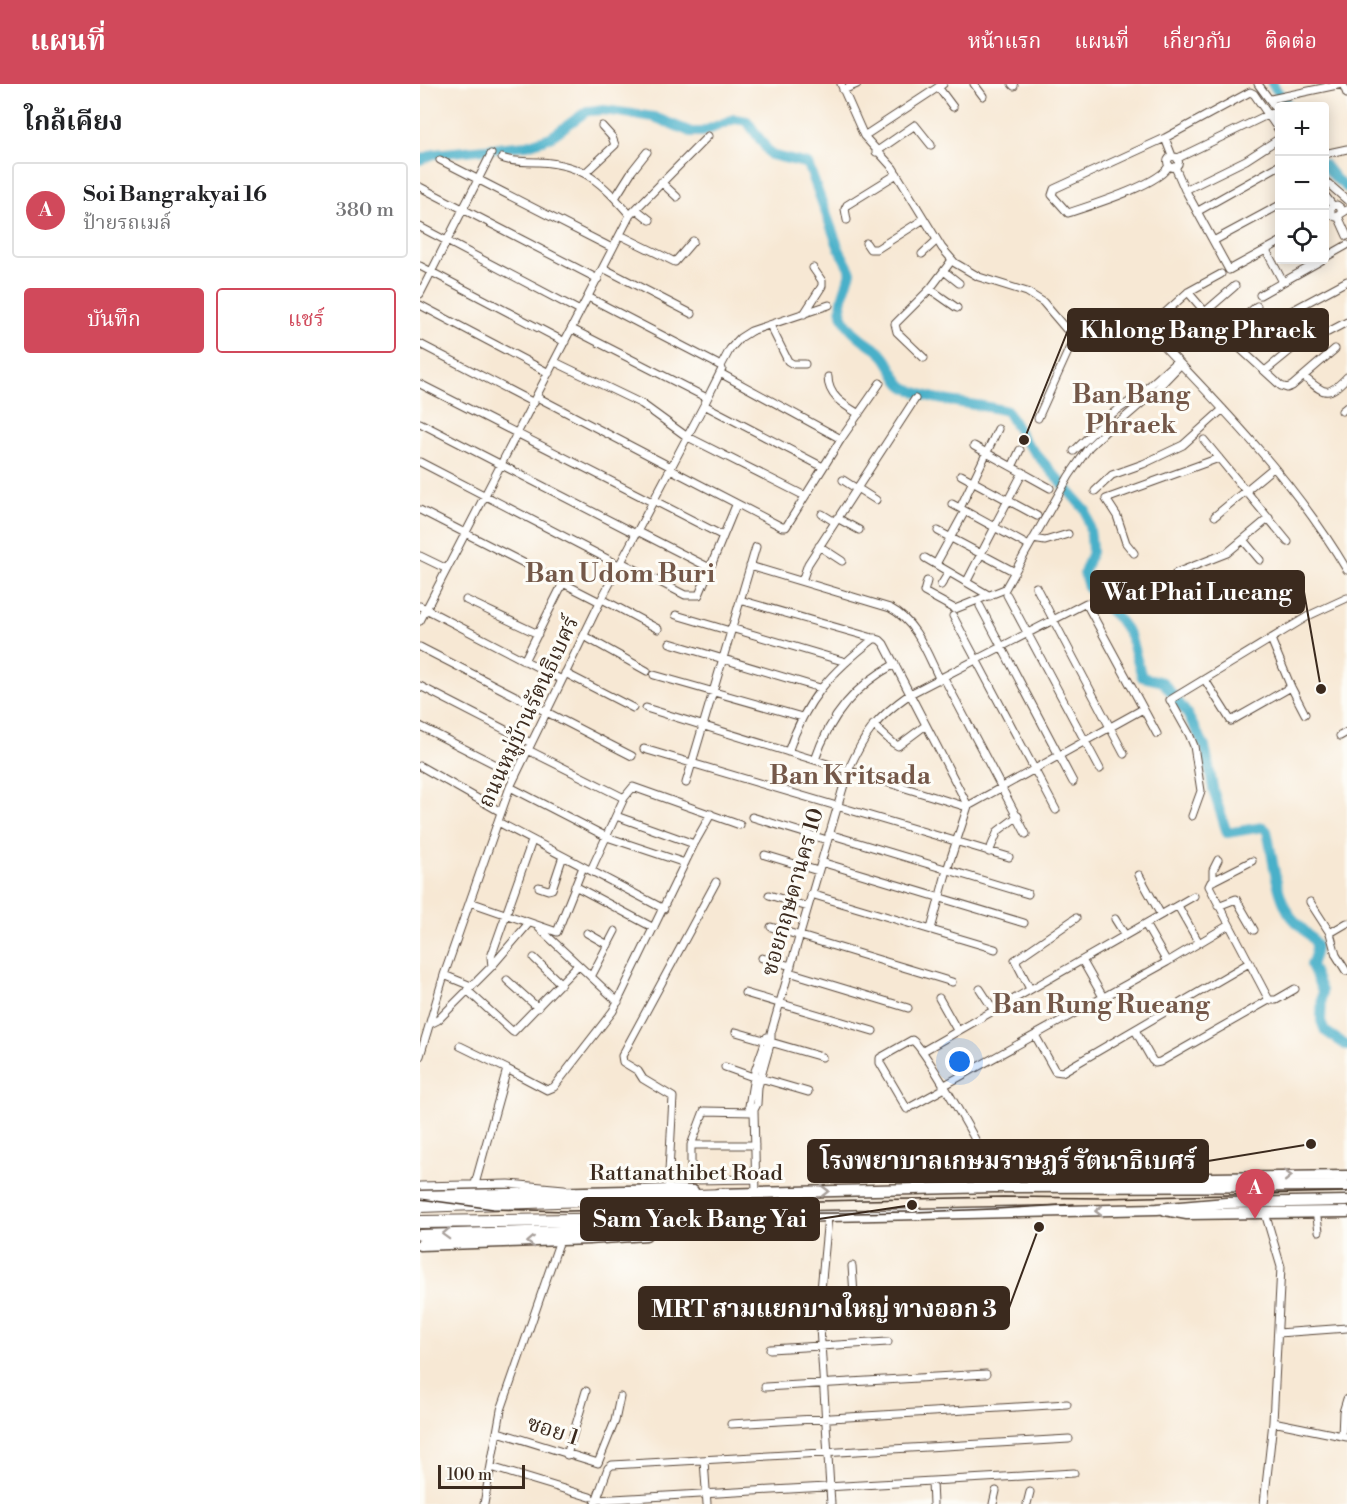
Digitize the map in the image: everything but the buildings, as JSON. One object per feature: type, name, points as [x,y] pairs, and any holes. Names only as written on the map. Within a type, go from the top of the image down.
[{"type":"highway","points":[[420,1206],[724,1195]]},
{"type":"highway","points":[[420,1222],[790,1216]]},
{"type":"main road","name":"Rattanathibet Road","points":[[420,1196],[668,1190],[724,1195],[1041,1186],[1087,1180],[1347,1176]]},
{"type":"main road","points":[[1041,1186],[1137,1188],[1347,1186]]},
{"type":"main road","name":"Rattanathibet Road","points":[[694,1227],[790,1216],[1157,1209],[1226,1203],[1347,1201]]},
{"type":"main road","name":"Rattanathibet Road","points":[[1157,1209],[1187,1214],[1347,1212]]},
{"type":"main road","points":[[420,1234],[694,1227]]},
{"type":"main road","points":[[420,1245],[634,1236],[694,1227]]},
{"type":"street","points":[[857,84],[842,87],[864,136],[897,174],[937,240],[952,260],[979,277],[1027,292],[1043,302],[1075,336],[1096,338],[1148,329],[1188,292],[1221,274]]},
{"type":"street","points":[[974,84],[983,96]]},
{"type":"street","points":[[1258,84],[1275,102]]},
{"type":"street","points":[[1274,98],[1343,84],[1347,94]]},
{"type":"street","points":[[864,136],[941,86],[953,107]]},
{"type":"street","points":[[1165,138],[1179,164],[1172,166],[1167,172],[1149,182],[1068,213],[1052,195],[1054,189],[1165,138],[1250,92],[1254,94],[1275,125]]},
{"type":"street","points":[[1175,157],[1275,113]]},
{"type":"street","points":[[876,152],[915,125],[931,145]]},
{"type":"street","points":[[585,173],[615,145],[612,137],[602,126]]},
{"type":"street","points":[[420,621],[423,608],[447,569],[536,400],[612,248],[633,212],[708,136]]},
{"type":"street","points":[[1172,166],[1185,190],[1246,160],[1275,141]]},
{"type":"street","points":[[1329,153],[1347,149]]},
{"type":"street","points":[[615,198],[647,153]]},
{"type":"street","points":[[420,294],[491,154]]},
{"type":"street","points":[[502,158],[514,162],[564,164],[585,173],[633,212],[650,220]]},
{"type":"street","points":[[440,160],[612,248]]},
{"type":"street","points":[[1200,210],[1275,168]]},
{"type":"street","points":[[847,220],[844,209],[848,205],[897,174]]},
{"type":"street","points":[[661,182],[677,197]]},
{"type":"street","points":[[1329,184],[1347,200],[1336,212],[1347,236]]},
{"type":"street","points":[[420,187],[598,279]]},
{"type":"street","points":[[1187,193],[1228,270],[1275,245]]},
{"type":"street","points":[[1217,239],[1275,208]]},
{"type":"street","points":[[866,243],[870,249],[877,249],[924,219]]},
{"type":"street","points":[[420,227],[580,311]]},
{"type":"street","points":[[620,235],[673,262],[677,262],[693,241]]},
{"type":"street","points":[[922,254],[937,240]]},
{"type":"street","points":[[1329,256],[1347,246]]},
{"type":"street","points":[[1266,250],[1283,282]]},
{"type":"street","points":[[924,358],[897,332],[895,324],[930,289],[952,260]]},
{"type":"street","points":[[1260,295],[1314,264]]},
{"type":"street","points":[[420,266],[565,342]]},
{"type":"street","points":[[603,268],[693,314]]},
{"type":"street","points":[[804,314],[822,286],[822,281],[813,268]]},
{"type":"street","points":[[944,271],[959,283]]},
{"type":"street","points":[[1281,316],[1347,281]]},
{"type":"street","points":[[1205,312],[1235,286]]},
{"type":"street","points":[[930,289],[957,308]]},
{"type":"street","points":[[1188,292],[1212,323],[1281,386],[1287,388],[1304,377],[1335,349]]},
{"type":"street","points":[[588,297],[842,439]]},
{"type":"street","points":[[420,305],[549,373]]},
{"type":"street","name":"ถนนหมู่บ้านรัตนธิเบศร์","points":[[420,1056],[444,975],[510,787],[601,601],[730,349],[740,338],[751,331],[829,305]]},
{"type":"street","points":[[1224,335],[1257,306]]},
{"type":"street","points":[[1328,332],[1347,322]]},
{"type":"street","points":[[770,326],[788,361],[794,364],[805,364]]},
{"type":"street","points":[[1243,351],[1273,328]]},
{"type":"street","points":[[572,329],[823,467]]},
{"type":"street","points":[[1148,329],[1273,468],[1326,535],[1347,570]]},
{"type":"street","points":[[1265,371],[1309,335]]},
{"type":"street","points":[[1038,418],[1075,336]]},
{"type":"street","points":[[420,344],[671,468],[736,505],[782,527],[786,527],[823,467],[880,383]]},
{"type":"street","points":[[555,362],[642,404],[686,436],[805,496]]},
{"type":"street","points":[[1074,451],[1113,413],[1178,363]]},
{"type":"street","points":[[927,581],[924,592],[950,608],[958,609],[1005,589],[1069,476],[1089,447],[1152,394],[1178,363]]},
{"type":"street","points":[[828,377],[829,389],[833,394],[844,405],[859,414]]},
{"type":"street","points":[[1304,377],[1323,392],[1328,393],[1347,377]]},
{"type":"street","points":[[420,384],[723,536]]},
{"type":"street","points":[[802,581],[808,564],[819,546],[915,399]]},
{"type":"street","points":[[1095,491],[1112,475],[1143,464],[1183,445],[1223,410]]},
{"type":"street","points":[[420,423],[710,568]]},
{"type":"street","points":[[936,564],[951,538],[998,429]]},
{"type":"street","points":[[1204,440],[1288,542]]},
{"type":"street","points":[[974,446],[1050,488]]},
{"type":"street","points":[[1012,467],[1020,450]]},
{"type":"street","points":[[1134,553],[1126,543],[1117,516],[1106,499],[1219,458]]},
{"type":"street","points":[[420,462],[620,564],[690,596],[701,593],[736,505]]},
{"type":"street","points":[[1215,516],[1273,468]]},
{"type":"street","points":[[967,581],[1023,472]]},
{"type":"street","points":[[961,475],[1037,516]]},
{"type":"street","points":[[843,480],[876,500]]},
{"type":"street","points":[[952,504],[1031,543],[1045,542],[1068,534]]},
{"type":"street","points":[[420,510],[657,629]]},
{"type":"street","points":[[822,514],[859,530]]},
{"type":"street","points":[[1183,600],[1174,579],[1176,573],[1227,553],[1269,518]]},
{"type":"street","points":[[938,531],[1015,572]]},
{"type":"street","points":[[1244,541],[1260,560]]},
{"type":"street","points":[[819,546],[842,561]]},
{"type":"street","points":[[686,783],[756,547]]},
{"type":"street","points":[[420,556],[447,569]]},
{"type":"street","points":[[925,558],[990,596]]},
{"type":"street","points":[[750,566],[891,608],[902,614],[915,630],[1026,834]]},
{"type":"street","points":[[941,585],[949,572]]},
{"type":"street","points":[[524,661],[563,583]]},
{"type":"street","points":[[1036,587],[1124,754]]},
{"type":"street","points":[[1007,594],[1100,769]]},
{"type":"street","points":[[1192,816],[1201,791],[1194,746],[1170,700],[1310,615],[1347,598]]},
{"type":"street","points":[[466,600],[538,634]]},
{"type":"street","points":[[740,600],[875,638],[884,644],[968,806]]},
{"type":"street","name":"ซอยกฤษดานคร 10","points":[[756,1194],[753,1111],[749,1106],[848,771],[873,725],[887,710],[910,694],[1086,603],[1143,709]]},
{"type":"street","points":[[980,606],[1073,782]]},
{"type":"street","points":[[423,608],[524,661],[633,708]]},
{"type":"street","points":[[676,615],[846,662]]},
{"type":"street","points":[[953,616],[1056,810]]},
{"type":"street","points":[[584,636],[650,673],[802,717]]},
{"type":"street","points":[[788,752],[802,717],[820,688],[875,638]]},
{"type":"street","points":[[1271,639],[1305,714]]},
{"type":"street","points":[[670,643],[820,688]]},
{"type":"street","points":[[420,647],[632,756]]},
{"type":"street","points":[[815,760],[826,730],[841,708],[880,672],[894,664]]},
{"type":"street","points":[[1205,680],[1231,721],[1291,687]]},
{"type":"street","points":[[420,686],[624,798]]},
{"type":"street","points":[[646,708],[968,806]]},
{"type":"street","points":[[931,929],[955,842],[968,806],[1143,709],[1157,734]]},
{"type":"street","points":[[873,725],[898,746],[926,725]]},
{"type":"street","points":[[420,726],[516,775]]},
{"type":"street","points":[[644,749],[1009,857]]},
{"type":"street","points":[[420,766],[501,812]]},
{"type":"street","points":[[510,787],[607,837],[686,863]]},
{"type":"street","points":[[591,870],[630,789],[636,788],[741,825]]},
{"type":"street","points":[[460,1046],[547,1090],[552,1089],[618,1002],[694,844],[711,814]]},
{"type":"street","points":[[616,816],[694,844]]},
{"type":"street","points":[[989,852],[998,831],[1018,816]]},
{"type":"street","points":[[752,817],[1028,894]]},
{"type":"street","points":[[498,822],[664,909]]},
{"type":"street","points":[[492,966],[491,957],[532,841]]},
{"type":"street","points":[[765,855],[818,871]]},
{"type":"street","points":[[539,887],[548,891],[552,889],[563,856]]},
{"type":"street","points":[[1213,881],[1213,870],[1218,860]]},
{"type":"street","points":[[1252,861],[1213,881],[1209,886],[1269,1000]]},
{"type":"street","points":[[821,862],[1024,922]]},
{"type":"street","points":[[470,902],[558,932],[583,867]]},
{"type":"street","points":[[1139,875],[1161,915]]},
{"type":"street","points":[[668,1190],[673,1097],[643,1079],[638,1071],[623,1062],[622,1056],[716,882]]},
{"type":"street","points":[[575,886],[654,928]]},
{"type":"street","points":[[812,894],[995,949]]},
{"type":"street","points":[[769,896],[807,907]]},
{"type":"street","points":[[923,1051],[1194,896]]},
{"type":"street","points":[[1218,906],[1236,899],[1254,930]]},
{"type":"street","points":[[1310,902],[1330,933],[1336,955],[1346,970]]},
{"type":"street","points":[[1178,906],[1199,943]]},
{"type":"street","points":[[1030,989],[1015,960],[1076,918]]},
{"type":"street","points":[[1115,919],[1125,935]]},
{"type":"street","points":[[1330,933],[1347,923]]},
{"type":"street","points":[[1145,924],[1167,962]]},
{"type":"street","points":[[533,925],[618,1002]]},
{"type":"street","points":[[430,1024],[438,1020],[533,925]]},
{"type":"street","points":[[983,1187],[983,1156],[944,1087],[923,1051],[912,1040],[880,1058],[880,1063],[904,1107],[909,1109],[944,1087],[1229,925]]},
{"type":"street","points":[[771,927],[952,982]]},
{"type":"street","points":[[591,977],[615,931]]},
{"type":"street","points":[[587,933],[608,945]]},
{"type":"street","points":[[534,958],[561,984]]},
{"type":"street","points":[[762,958],[908,1008]]},
{"type":"street","points":[[1082,960],[1103,997]]},
{"type":"street","points":[[1035,1035],[1058,1072],[1249,963]]},
{"type":"street","points":[[444,975],[469,988],[513,1032],[578,966]]},
{"type":"street","points":[[507,980],[537,1008]]},
{"type":"street","points":[[980,989],[993,1010]]},
{"type":"street","points":[[1135,1030],[1152,1060],[1155,1063],[1160,1062],[1269,1000],[1276,1000],[1295,989]]},
{"type":"street","points":[[745,993],[873,1031]]},
{"type":"street","points":[[939,998],[957,1030]]},
{"type":"street","points":[[736,1032],[769,1038],[822,1057]]},
{"type":"street","points":[[725,1067],[808,1092]]},
{"type":"street","points":[[475,1184],[507,1069]]},
{"type":"street","points":[[753,1111],[704,1111],[691,1145],[693,1179],[756,1179]]},
{"type":"street","points":[[691,1145],[754,1145]]},
{"type":"street","points":[[420,1186],[526,1185],[593,1192]]},
{"type":"street","points":[[1316,1212],[1319,1231]]},
{"type":"street","points":[[1264,1504],[1273,1422],[1281,1267],[1265,1213]]},
{"type":"street","points":[[828,1217],[819,1311],[831,1504]]},
{"type":"street","points":[[484,1504],[501,1410],[560,1240]]},
{"type":"street","points":[[852,1266],[855,1309]]},
{"type":"street","points":[[819,1311],[886,1307]]},
{"type":"street","points":[[1278,1333],[1347,1328]]},
{"type":"street","points":[[770,1348],[888,1342]]},
{"type":"street","points":[[765,1387],[986,1374]]},
{"type":"street","points":[[567,1455],[586,1391]]},
{"type":"street","name":"ซอย 1","points":[[498,1432],[598,1463],[615,1421],[620,1397]]},
{"type":"street","points":[[1273,1422],[1344,1437],[1343,1412],[1347,1399]]},
{"type":"street","points":[[731,1424],[1067,1404]]},
{"type":"street","points":[[594,1500],[610,1466],[1069,1439]]},
{"type":"street","points":[[704,1460],[707,1504]]},
{"type":"street","points":[[491,1467],[594,1500],[1074,1473]]},
{"type":"street","points":[[932,1482],[933,1504]]},
{"type":"street","points":[[993,1504],[996,1491]]},
{"type":"street","points":[[1028,1504],[1030,1492]]},
{"type":"waterway","points":[[1272,84],[1286,102]]},
{"type":"waterway","points":[[420,160],[434,154],[527,145],[551,137],[587,111],[604,110],[654,117],[691,132],[702,132],[734,119],[747,121],[771,155],[808,164],[839,249],[851,272],[841,308],[842,315],[852,330],[883,355],[903,386],[931,397],[1007,411],[1024,440],[1086,511],[1092,552],[1084,573],[1088,587],[1095,597],[1116,616],[1130,635],[1142,677],[1163,682],[1186,712],[1205,747],[1214,793],[1227,833],[1263,827],[1267,831],[1277,883],[1284,903],[1291,916],[1309,935],[1316,947],[1311,965],[1322,991],[1321,1021],[1325,1031],[1347,1046]]},
{"type":"waterway","points":[[1329,170],[1347,188]]},
{"type":"railway","points":[[420,1199],[493,1209],[568,1211],[710,1208],[818,1201],[1003,1197],[1104,1198],[1347,1192]]},
{"type":"railway","points":[[759,1213],[917,1212],[1074,1204]]},
{"type":"place","name":"Khlong Bang Phraek","points":[[1024,440]]},
{"type":"place","name":"Wat Phai Lueang","points":[[1321,689]]},
{"type":"place","name":"โรงพยาบาลเกษมราษฏร์ รัตนาธิเบศร์","points":[[1311,1144]]},
{"type":"place","name":"Sam Yaek Bang Yai","points":[[912,1205]]},
{"type":"place","name":"Soi Bangrakyai 16","points":[[1255,1219]]},
{"type":"place","name":"MRT สามแยกบางใหญ่ ทางออก 3","points":[[1039,1227]]},
{"type":"district","name":"Ban Bang Phraek","points":[[1131,410]]},
{"type":"district","name":"Ban Udom Buri","points":[[620,574]]},
{"type":"district","name":"Ban Kritsada","points":[[850,776]]},
{"type":"district","name":"Ban Rung Rueang","points":[[1101,1005]]}]
